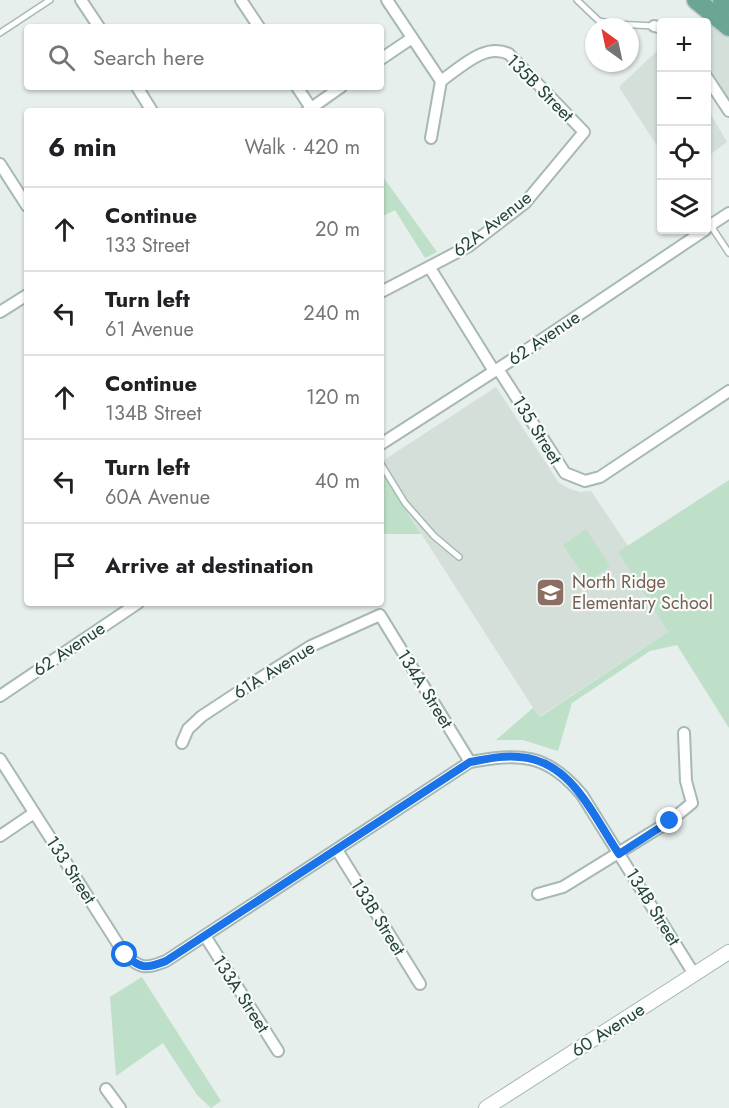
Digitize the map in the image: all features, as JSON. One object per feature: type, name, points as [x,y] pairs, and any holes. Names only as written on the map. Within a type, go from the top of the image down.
[{"type":"main road","points":[[696,0],[729,27]]},
{"type":"main road","points":[[722,0],[729,6]]},
{"type":"street","points":[[81,0],[97,24]]},
{"type":"street","points":[[241,0],[257,24]]},
{"type":"street","points":[[387,0],[441,81],[431,138]]},
{"type":"street","points":[[384,57],[412,38]]},
{"type":"street","name":"135B Street","points":[[441,81],[483,53],[501,50],[509,54],[584,132]]},
{"type":"street","points":[[711,84],[729,111]]},
{"type":"street","points":[[139,90],[150,108]]},
{"type":"street","points":[[299,90],[308,108]]},
{"type":"street","points":[[312,108],[337,90]]},
{"type":"street","name":"62A Avenue","points":[[384,290],[469,246],[525,203],[584,132]]},
{"type":"street","points":[[0,164],[24,201]]},
{"type":"street","name":"62 Avenue","points":[[711,225],[729,213]]},
{"type":"street","name":"62 Avenue","points":[[384,442],[698,234]]},
{"type":"street","name":"135 Street","points":[[430,267],[565,473],[585,481],[600,477],[729,392]]},
{"type":"street","points":[[0,312],[24,297]]},
{"type":"street","name":"62 Avenue","points":[[0,696],[134,606]]},
{"type":"street","name":"61A Avenue","points":[[182,743],[188,729],[211,710],[311,646],[380,615]]},
{"type":"street","name":"134A Street","points":[[380,615],[470,762]]},
{"type":"street","points":[[537,894],[563,887],[670,821],[692,803],[686,782],[684,734]]},
{"type":"street","name":"134B Street","points":[[470,762],[501,756],[522,757],[539,761],[567,778],[582,795],[694,974]]},
{"type":"street","name":"133 Street","points":[[0,759],[125,955],[136,964],[152,967],[166,961],[205,936]]},
{"type":"street","points":[[205,936],[470,762]]},
{"type":"street","points":[[0,836],[34,813]]},
{"type":"street","name":"133B Street","points":[[337,850],[420,984]]},
{"type":"street","name":"133A Street","points":[[205,936],[278,1052]]},
{"type":"street","name":"60 Avenue","points":[[486,1108],[729,951]]},
{"type":"street","points":[[106,1089],[120,1108]]},
{"type":"lane","points":[[0,33],[50,0]]},
{"type":"lane","points":[[577,0],[599,21],[657,27]]},
{"type":"lane","points":[[711,233],[729,253]]},
{"type":"lane","points":[[384,469],[405,503],[435,536],[459,557]]},
{"type":"shaded area","points":[[711,24],[729,37],[729,103],[711,75]]},
{"type":"shaded area","points":[[657,51],[657,146],[619,87],[635,72],[639,72],[639,68]]},
{"type":"shaded area","points":[[711,115],[727,142],[711,154]]},
{"type":"shaded area","name":"North Ridge Elementary School","points":[[496,387],[559,483],[580,492],[591,491],[628,546],[619,553],[668,632],[539,717],[384,476],[384,460]]},
{"type":"green space","points":[[384,178],[437,252],[425,258],[395,210],[384,216]]},
{"type":"green space","points":[[384,476],[421,534],[384,534]]},
{"type":"green space","points":[[729,480],[729,728],[677,645],[650,651],[572,703],[558,751],[523,740],[496,740],[533,708],[540,717],[668,632],[618,552]]},
{"type":"green space","points":[[586,529],[610,566],[588,582],[563,545]]},
{"type":"green space","points":[[142,977],[221,1101],[211,1108],[197,1095],[163,1043],[116,1076],[110,997]]},
{"type":"place","name":"North Ridge Elementary School","points":[[551,592]]},
{"type":"route","points":[[125,955],[136,964],[145,967],[152,967],[166,961],[470,762],[501,756],[522,757],[539,761],[567,778],[582,795],[619,854],[670,821]]}]
